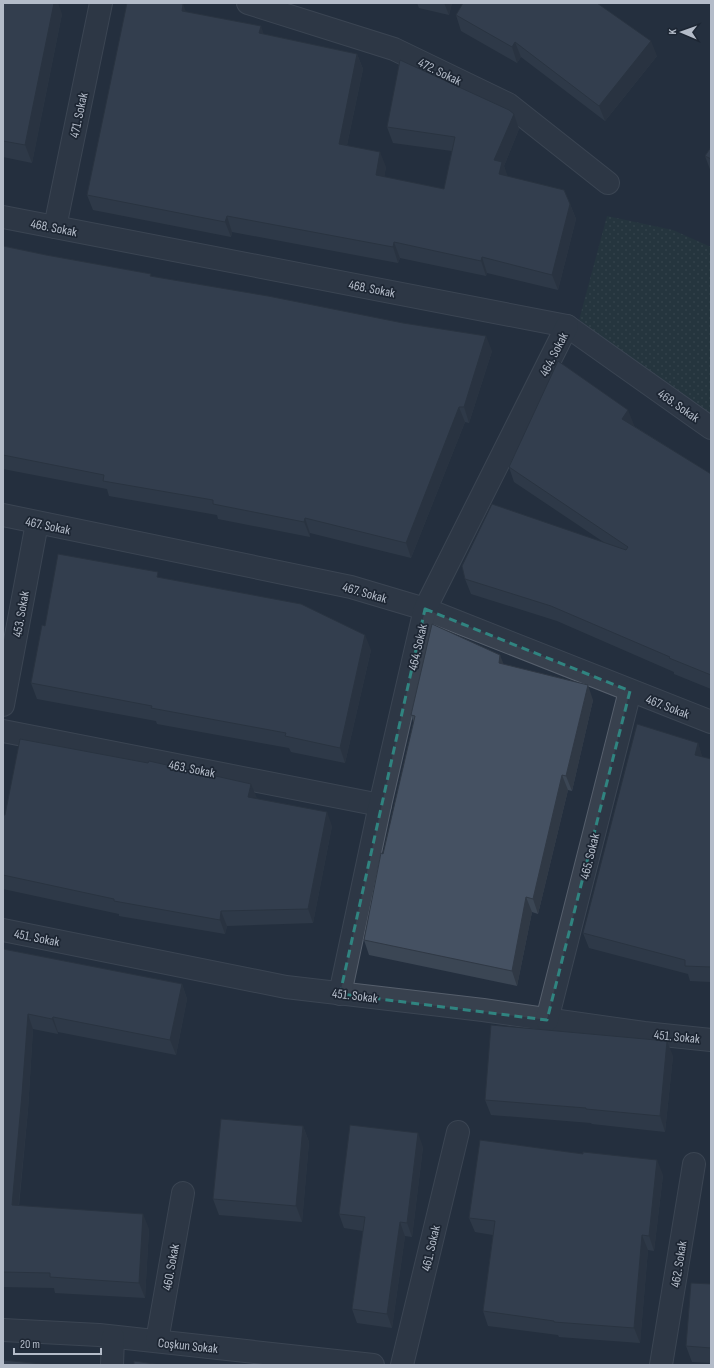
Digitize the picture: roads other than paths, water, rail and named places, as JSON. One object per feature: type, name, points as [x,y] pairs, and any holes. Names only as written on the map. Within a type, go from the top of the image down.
[{"type":"street","name":"471. Sokak","points":[[55,227],[101,3]]},
{"type":"street","name":"472. Sokak","points":[[248,3],[394,49],[508,104],[608,183]]},
{"type":"street","name":"468. Sokak","points":[[3,217],[567,326],[711,428]]},
{"type":"street","name":"464. Sokak","points":[[340,994],[380,805],[425,610],[567,326]]},
{"type":"street","name":"467. Sokak","points":[[3,515],[36,523],[351,586],[425,610],[711,722]]},
{"type":"street","name":"453. Sokak","points":[[3,706],[36,523]]},
{"type":"street","name":"465. Sokak","points":[[547,1020],[630,691]]},
{"type":"street","name":"463. Sokak","points":[[3,731],[380,805]]},
{"type":"street","name":"451. Sokak","points":[[3,930],[286,986],[340,994],[483,1010],[644,1033],[711,1040]]},
{"type":"street","name":"461. Sokak","points":[[402,1365],[458,1132]]},
{"type":"street","name":"462. Sokak","points":[[661,1365],[694,1164]]},
{"type":"street","name":"460. Sokak","points":[[157,1341],[183,1193]]},
{"type":"street","name":"Coşkun Sokak","points":[[3,1330],[157,1341],[373,1365]]},
{"type":"street","points":[[112,1365],[113,1337]]}]
